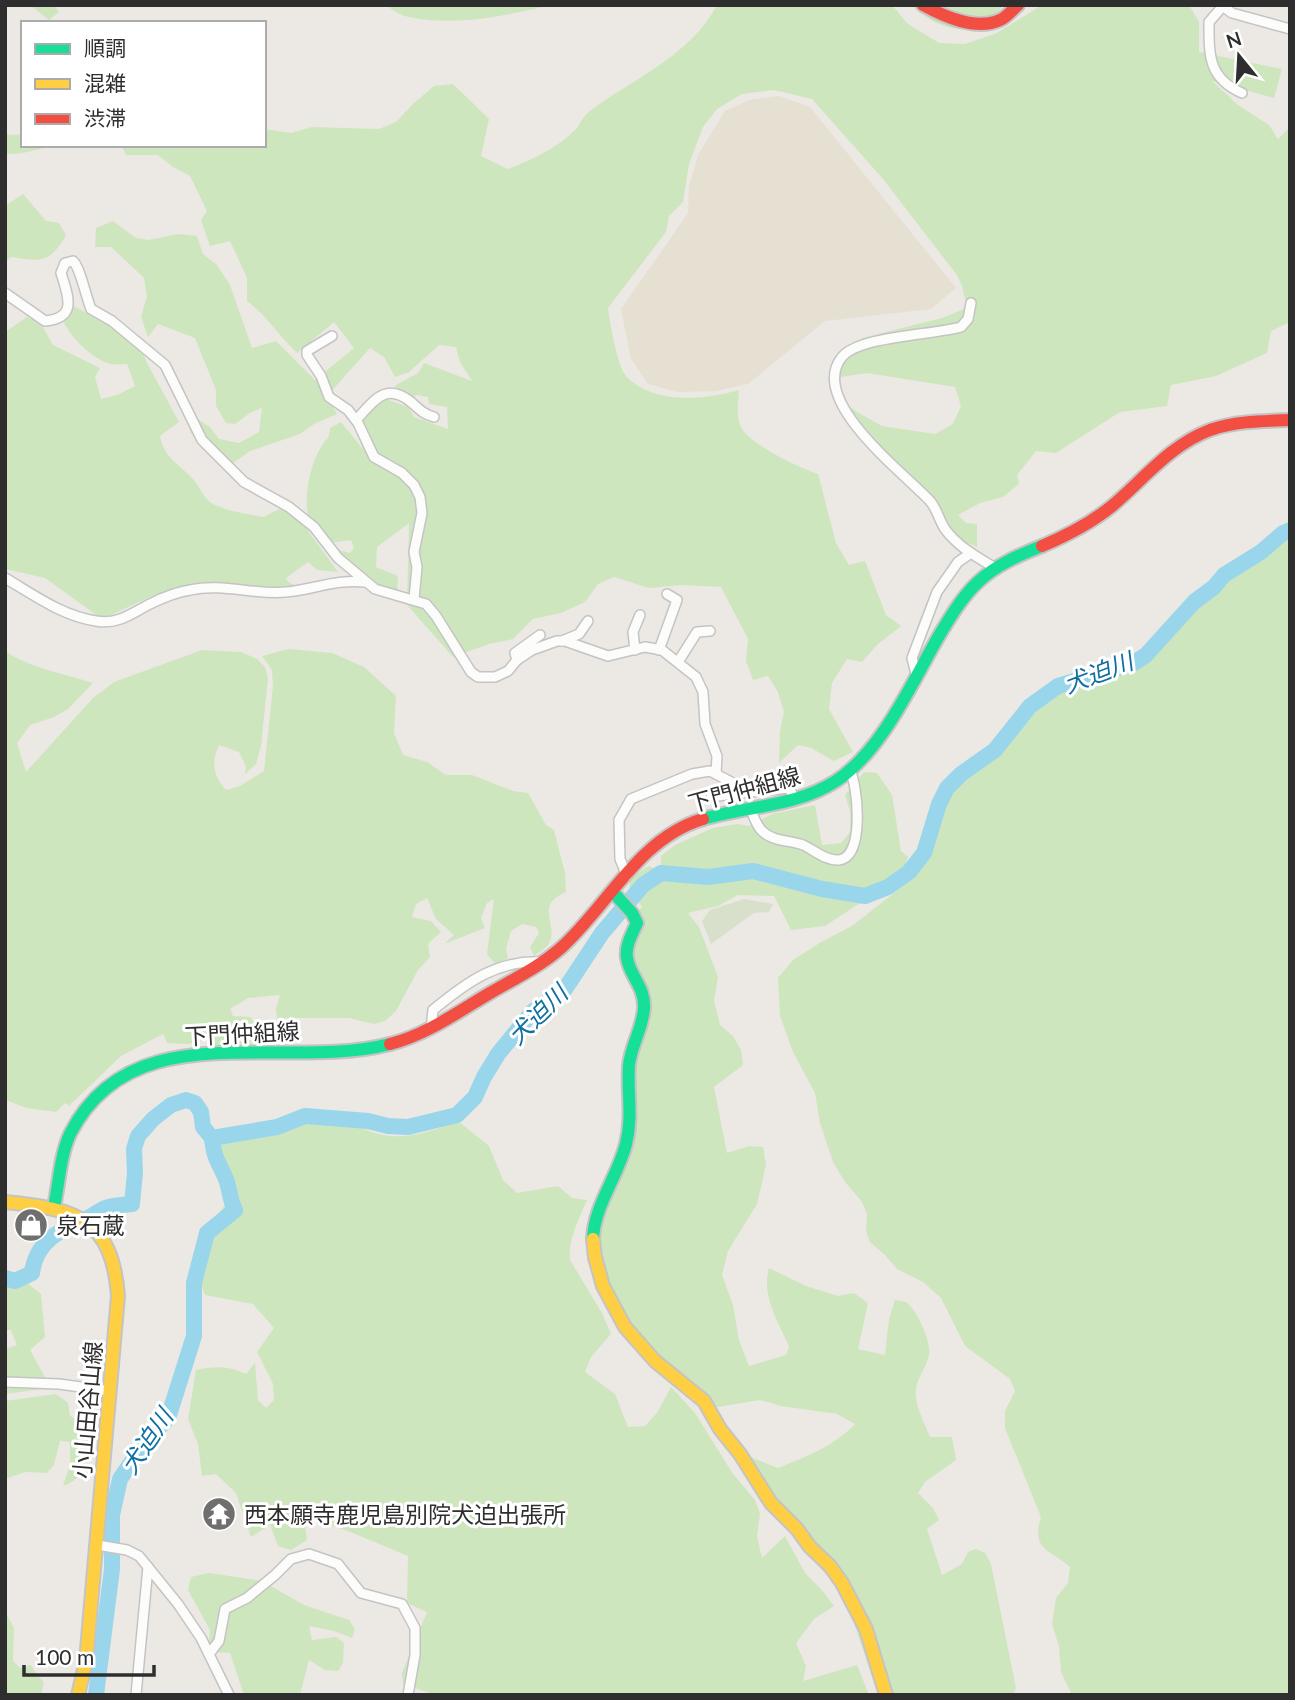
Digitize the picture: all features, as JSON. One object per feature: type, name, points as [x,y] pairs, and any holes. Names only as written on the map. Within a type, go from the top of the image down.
[{"type":"street","points":[[923,5],[961,20],[997,21],[1018,5]]},
{"type":"street","points":[[1242,93],[1230,88],[1219,78],[1211,64],[1209,22],[1222,6],[1232,13],[1290,30]]},
{"type":"street","points":[[5,293],[45,321],[57,320],[70,302],[61,273],[65,263],[73,261],[79,266],[82,285],[91,309],[112,321],[165,365],[202,440],[244,482],[289,507],[314,527],[338,558],[381,593],[426,604],[471,672],[478,677],[495,677],[508,671],[517,660],[532,650],[579,634],[588,621]]},
{"type":"street","points":[[971,303],[968,319],[961,327],[865,343],[850,350],[836,368],[833,384],[852,424],[932,503],[949,535],[995,568]]},
{"type":"street","points":[[332,336],[307,351],[321,376],[328,397],[348,410],[356,420],[374,457],[402,473],[414,485],[420,497],[422,513],[414,552],[417,567],[414,600]]},
{"type":"street","points":[[356,420],[381,394],[388,393],[410,401],[422,414],[434,417]]},
{"type":"street","name":"下門仲組線","points":[[54,1208],[65,1149],[82,1112],[96,1096],[129,1071],[159,1060],[191,1056],[383,1047],[431,1029],[544,962],[576,935],[648,852],[675,831],[700,819],[796,799],[823,789],[850,770],[879,735],[966,594],[995,568],[1088,524],[1166,456],[1199,435],[1237,423],[1290,420]]},
{"type":"street","points":[[916,674],[912,658],[937,592],[958,562],[971,553]]},
{"type":"street","points":[[5,578],[69,615],[99,622],[124,620],[151,603],[191,589],[209,587],[265,593],[286,592],[335,581],[367,582]]},
{"type":"street","points":[[659,650],[671,614],[678,604],[677,600],[667,594]]},
{"type":"street","points":[[635,650],[633,632],[640,615]]},
{"type":"street","points":[[678,662],[697,632],[710,631]]},
{"type":"street","points":[[517,660],[514,653],[540,635]]},
{"type":"street","points":[[562,641],[608,656],[645,648],[659,650],[696,677],[703,692],[705,724],[717,756],[716,774]]},
{"type":"street","points":[[750,807],[757,825],[770,837],[801,844],[827,858],[838,860],[846,857],[851,850],[858,821],[856,781],[850,770]]},
{"type":"street","points":[[627,876],[620,859],[619,820],[631,799],[692,774],[710,771],[735,784],[740,793]]},
{"type":"street","points":[[712,797],[789,788],[796,799]]},
{"type":"street","points":[[613,892],[632,913],[637,923],[627,944],[626,955],[642,991],[643,1019],[630,1057],[628,1077],[631,1115],[627,1139],[593,1230],[594,1256],[600,1281],[613,1309],[633,1336],[653,1359],[687,1384],[705,1403],[772,1504],[803,1535],[845,1587],[867,1630],[886,1695]]},
{"type":"street","points":[[431,1029],[433,1010],[470,982],[509,964],[522,961],[544,962]]},
{"type":"street","name":"小山田谷山線","points":[[5,1202],[54,1208],[74,1215],[90,1226],[108,1246],[118,1276],[86,1661],[78,1695]]},
{"type":"street","points":[[5,1382],[59,1384],[110,1391]]},
{"type":"street","points":[[97,1545],[118,1548],[139,1556],[178,1604],[209,1654],[229,1695]]},
{"type":"street","points":[[209,1654],[219,1642],[225,1609],[247,1598],[275,1576],[291,1559],[309,1554],[338,1564],[361,1593],[402,1604],[415,1628],[415,1654],[408,1695]]},
{"type":"street","points":[[136,1695],[148,1567]]},
{"type":"shaded area","points":[[779,96],[810,107],[956,288],[931,309],[825,321],[748,384],[716,391],[678,392],[648,384],[631,359],[621,309],[688,213],[689,186],[698,155],[725,111],[749,100]]},
{"type":"green space","points":[[30,5],[54,5],[59,12],[49,20]]},
{"type":"green space","points":[[385,5],[552,5],[481,18],[445,21],[406,16]]},
{"type":"green space","points":[[717,5],[892,5],[908,24],[939,43],[965,44],[997,33],[1042,5],[1189,5],[1199,22],[1199,52],[1282,69],[1274,98],[1212,81],[1238,105],[1269,125],[1278,139],[1290,127],[1290,322],[1271,331],[1267,353],[1216,376],[1171,385],[1167,406],[1120,412],[1056,453],[1036,451],[1017,475],[1019,484],[1003,497],[980,503],[958,515],[966,523],[977,524],[977,547],[954,536],[936,520],[928,505],[832,393],[882,426],[935,434],[953,424],[961,406],[955,387],[867,373],[828,379],[840,359],[862,338],[942,318],[967,308],[957,275],[883,179],[812,99],[774,90],[742,94],[717,109],[703,127],[689,164],[683,202],[669,216],[666,232],[608,308],[612,333],[626,376],[650,392],[695,398],[739,390],[738,412],[742,429],[769,451],[818,474],[836,543],[849,565],[865,561],[886,615],[901,626],[878,644],[862,662],[847,659],[832,683],[829,709],[853,752],[834,761],[811,748],[798,745],[779,763],[780,731],[784,712],[778,692],[768,676],[753,680],[746,661],[748,639],[721,587],[683,585],[649,588],[614,577],[598,584],[585,602],[561,613],[533,619],[513,639],[489,644],[453,657],[407,605],[409,523],[377,547],[376,567],[398,576],[397,597],[358,582],[326,547],[350,553],[354,548],[351,540],[329,543],[318,534],[309,520],[307,499],[313,465],[330,428],[341,422],[363,449],[353,420],[378,396],[408,407],[414,417],[448,429],[447,407],[429,404],[428,397],[417,395],[404,399],[394,394],[396,385],[418,373],[424,363],[472,381],[460,362],[456,347],[439,345],[409,372],[395,377],[384,357],[370,348],[327,396],[337,414],[314,424],[300,434],[250,451],[226,468],[213,450],[197,442],[182,409],[210,427],[219,439],[239,443],[259,432],[262,408],[235,424],[226,423],[216,406],[216,390],[195,338],[158,324],[148,337],[141,317],[147,296],[144,278],[111,247],[95,247],[96,228],[113,221],[136,238],[149,240],[178,234],[197,236],[203,254],[217,265],[230,285],[252,348],[276,341],[315,380],[354,348],[334,322],[297,353],[247,301],[247,278],[230,241],[210,246],[201,220],[207,211],[190,176],[158,155],[126,155],[122,147],[266,147],[266,129],[291,133],[312,127],[379,129],[396,122],[434,86],[453,84],[489,119],[481,156],[508,169],[536,157],[562,141],[577,128],[588,113],[660,65],[706,23]]},
{"type":"green space","points":[[911,5],[1003,5],[982,25],[958,29],[933,21]]},
{"type":"green space","points":[[5,134],[21,134],[21,147],[50,147],[24,153],[5,153]]},
{"type":"green space","points":[[23,194],[46,221],[59,223],[66,235],[50,256],[38,260],[11,257],[5,262],[5,206]]},
{"type":"green space","points":[[74,306],[105,324],[136,334],[146,361],[179,422],[160,436],[162,444],[208,500],[229,510],[264,517],[279,509],[295,513],[338,572],[317,570],[308,562],[286,578],[296,586],[289,589],[222,589],[207,583],[148,598],[102,619],[45,578],[5,569],[5,332],[27,317],[40,322],[53,345],[100,368],[95,377],[101,399],[135,386],[127,364],[103,361],[89,353],[72,335],[64,323]]},
{"type":"green space","points":[[1290,535],[1290,1695],[1072,1695],[1061,1672],[1059,1646],[1052,1624],[1056,1598],[1068,1583],[1070,1567],[1040,1543],[1038,1536],[1041,1517],[1005,1428],[1005,1411],[1015,1391],[1010,1379],[965,1346],[941,1298],[923,1282],[897,1269],[870,1242],[866,1231],[867,1214],[862,1202],[833,1162],[820,1123],[815,1093],[793,1052],[780,1016],[778,978],[793,960],[852,926],[908,882],[918,846],[939,803],[1014,723],[1023,707],[1073,681],[1118,673],[1148,650],[1168,628],[1181,608],[1220,589],[1242,558],[1272,537]]},
{"type":"green space","points":[[289,649],[332,653],[364,667],[396,696],[394,733],[403,755],[427,762],[446,775],[472,775],[513,791],[528,793],[546,825],[554,830],[565,873],[566,892],[556,898],[549,910],[552,931],[548,945],[534,956],[530,947],[539,933],[536,927],[522,924],[511,931],[506,949],[508,958],[497,966],[487,954],[494,899],[487,903],[481,918],[485,928],[444,944],[454,935],[436,919],[427,898],[416,904],[412,917],[431,921],[441,932],[428,944],[430,957],[418,970],[396,1011],[385,1021],[374,1024],[349,1018],[277,1018],[276,1009],[280,995],[248,998],[230,1009],[233,1016],[251,1017],[253,1022],[273,1027],[266,1044],[209,1047],[207,1039],[188,1044],[167,1043],[163,1034],[121,1056],[69,1106],[65,1103],[56,1112],[27,1108],[5,1100],[5,651],[37,666],[93,683],[68,709],[30,725],[17,743],[26,772],[93,698],[114,682],[202,650],[241,652],[257,659],[265,667],[268,678],[261,746],[256,764],[245,774],[246,767],[239,752],[219,745],[215,769],[226,790],[240,786],[264,771],[273,686],[272,670],[262,656]]},
{"type":"green space","points":[[864,772],[877,773],[892,795],[901,851],[908,857],[901,876],[825,926],[791,930],[774,896],[738,895],[718,906],[688,913],[699,927],[718,977],[714,1001],[720,1025],[733,1036],[741,1050],[743,1065],[714,1087],[727,1153],[749,1146],[763,1147],[766,1165],[757,1204],[728,1251],[722,1275],[733,1305],[739,1340],[749,1366],[786,1355],[789,1346],[769,1298],[769,1268],[806,1286],[838,1296],[854,1293],[868,1303],[858,1349],[885,1355],[889,1319],[895,1300],[906,1302],[914,1311],[926,1335],[929,1350],[917,1385],[918,1408],[930,1437],[952,1437],[956,1460],[925,1482],[918,1493],[933,1508],[939,1520],[927,1529],[942,1575],[962,1564],[968,1552],[976,1549],[985,1553],[991,1564],[1016,1688],[1013,1695],[878,1695],[846,1599],[811,1558],[735,1451],[778,1468],[829,1445],[855,1424],[837,1414],[781,1406],[760,1400],[706,1409],[646,1340],[621,1318],[599,1288],[587,1260],[589,1229],[632,1129],[627,1080],[642,1009],[625,967],[633,921],[642,906],[629,893],[630,879],[648,866],[661,870],[661,856],[675,845],[713,828],[737,824],[749,826],[772,814],[815,805],[822,845],[841,843],[850,832],[850,811],[845,795]]},
{"type":"green space","points":[[744,899],[773,904],[769,912],[754,913],[711,944],[702,921],[710,910]]},
{"type":"green space","points":[[304,1113],[325,1124],[338,1114],[371,1132],[392,1136],[421,1133],[458,1121],[489,1146],[503,1180],[517,1193],[558,1186],[572,1198],[587,1200],[572,1237],[570,1260],[602,1313],[611,1334],[591,1357],[585,1372],[615,1394],[628,1427],[645,1426],[657,1413],[671,1387],[695,1413],[733,1474],[755,1500],[760,1514],[757,1536],[762,1558],[785,1536],[805,1573],[834,1606],[814,1619],[796,1643],[806,1666],[803,1681],[857,1665],[869,1695],[436,1695],[403,1684],[402,1673],[427,1612],[407,1603],[408,1556],[348,1531],[304,1517],[307,1540],[291,1550],[278,1546],[270,1525],[251,1537],[236,1493],[216,1474],[202,1476],[198,1444],[188,1419],[196,1370],[221,1367],[246,1374],[255,1363],[258,1400],[266,1408],[274,1400],[273,1384],[257,1352],[274,1328],[253,1304],[205,1295],[192,1260],[197,1243],[224,1206],[224,1180],[209,1157],[209,1146],[216,1138],[262,1133]]},
{"type":"green space","points":[[5,1276],[22,1279],[41,1294],[45,1337],[30,1350],[51,1388],[5,1394],[5,1349],[17,1345],[11,1330],[5,1330]]},
{"type":"green space","points":[[56,1394],[68,1403],[70,1416],[88,1426],[89,1453],[83,1470],[63,1486],[70,1465],[70,1442],[60,1441],[54,1465],[47,1473],[25,1472],[5,1479],[5,1401]]},
{"type":"green space","points":[[209,1573],[262,1581],[304,1605],[349,1620],[355,1629],[352,1638],[309,1626],[312,1640],[336,1637],[344,1643],[343,1663],[338,1671],[325,1670],[309,1660],[300,1695],[244,1695],[230,1653],[215,1652],[209,1645],[210,1630],[188,1590],[191,1577]]},
{"type":"green space","points":[[5,1581],[6,1613],[14,1628],[13,1661],[20,1668],[31,1665],[44,1682],[41,1695],[5,1695]]},
{"type":"waterway","name":"犬迫川","points":[[212,1138],[277,1127],[305,1116],[408,1127],[457,1115],[475,1097],[498,1054],[533,1011],[565,989],[602,933],[643,885],[661,873],[708,877],[753,871],[822,889],[865,896],[888,887],[909,872],[924,853],[939,804],[947,788],[961,774],[995,750],[1030,706],[1058,686],[1134,663],[1146,655],[1194,602],[1214,587],[1224,575],[1290,530]]},
{"type":"waterway","points":[[5,1278],[15,1281],[32,1273],[38,1253],[59,1232],[105,1208],[132,1204],[134,1149],[138,1136],[153,1119],[171,1105],[186,1100],[195,1103],[201,1112],[203,1127],[212,1138]]},
{"type":"waterway","name":"犬迫川","points":[[96,1695],[112,1569],[112,1515],[120,1479],[144,1444],[168,1418],[194,1336],[194,1283],[207,1233],[235,1210],[212,1138]]},
{"type":"traffic: fast","points":[[703,819],[805,796],[821,790],[853,768],[882,734],[940,634],[967,594],[1000,566],[1042,546]]},
{"type":"traffic: fast","points":[[593,1239],[597,1215],[626,1144],[629,1124],[629,1065],[644,1008],[640,988],[627,958],[628,945],[637,923],[632,913],[613,892]]},
{"type":"traffic: fast","points":[[54,1207],[70,1134],[97,1096],[131,1072],[170,1059],[213,1053],[348,1051],[390,1044]]},
{"type":"traffic: slow","points":[[5,1202],[52,1209],[86,1222],[108,1249],[118,1296],[86,1661],[78,1695]]},
{"type":"traffic: slow","points":[[593,1239],[603,1286],[625,1327],[655,1361],[704,1401],[771,1503],[830,1566],[842,1583],[866,1629],[886,1695]]},
{"type":"traffic: jam","points":[[923,5],[951,18],[981,24],[1000,20],[1018,5]]},
{"type":"traffic: jam","points":[[1042,546],[1061,538],[1104,512],[1158,463],[1196,436],[1230,425],[1290,420]]},
{"type":"traffic: jam","points":[[390,1044],[442,1022],[545,960],[579,930],[642,857],[680,828],[703,819]]},
{"type":"place","name":"泉石蔵","points":[[31,1225]]},
{"type":"place","name":"西本願寺鹿児島別院犬迫出張所","points":[[219,1514]]}]
